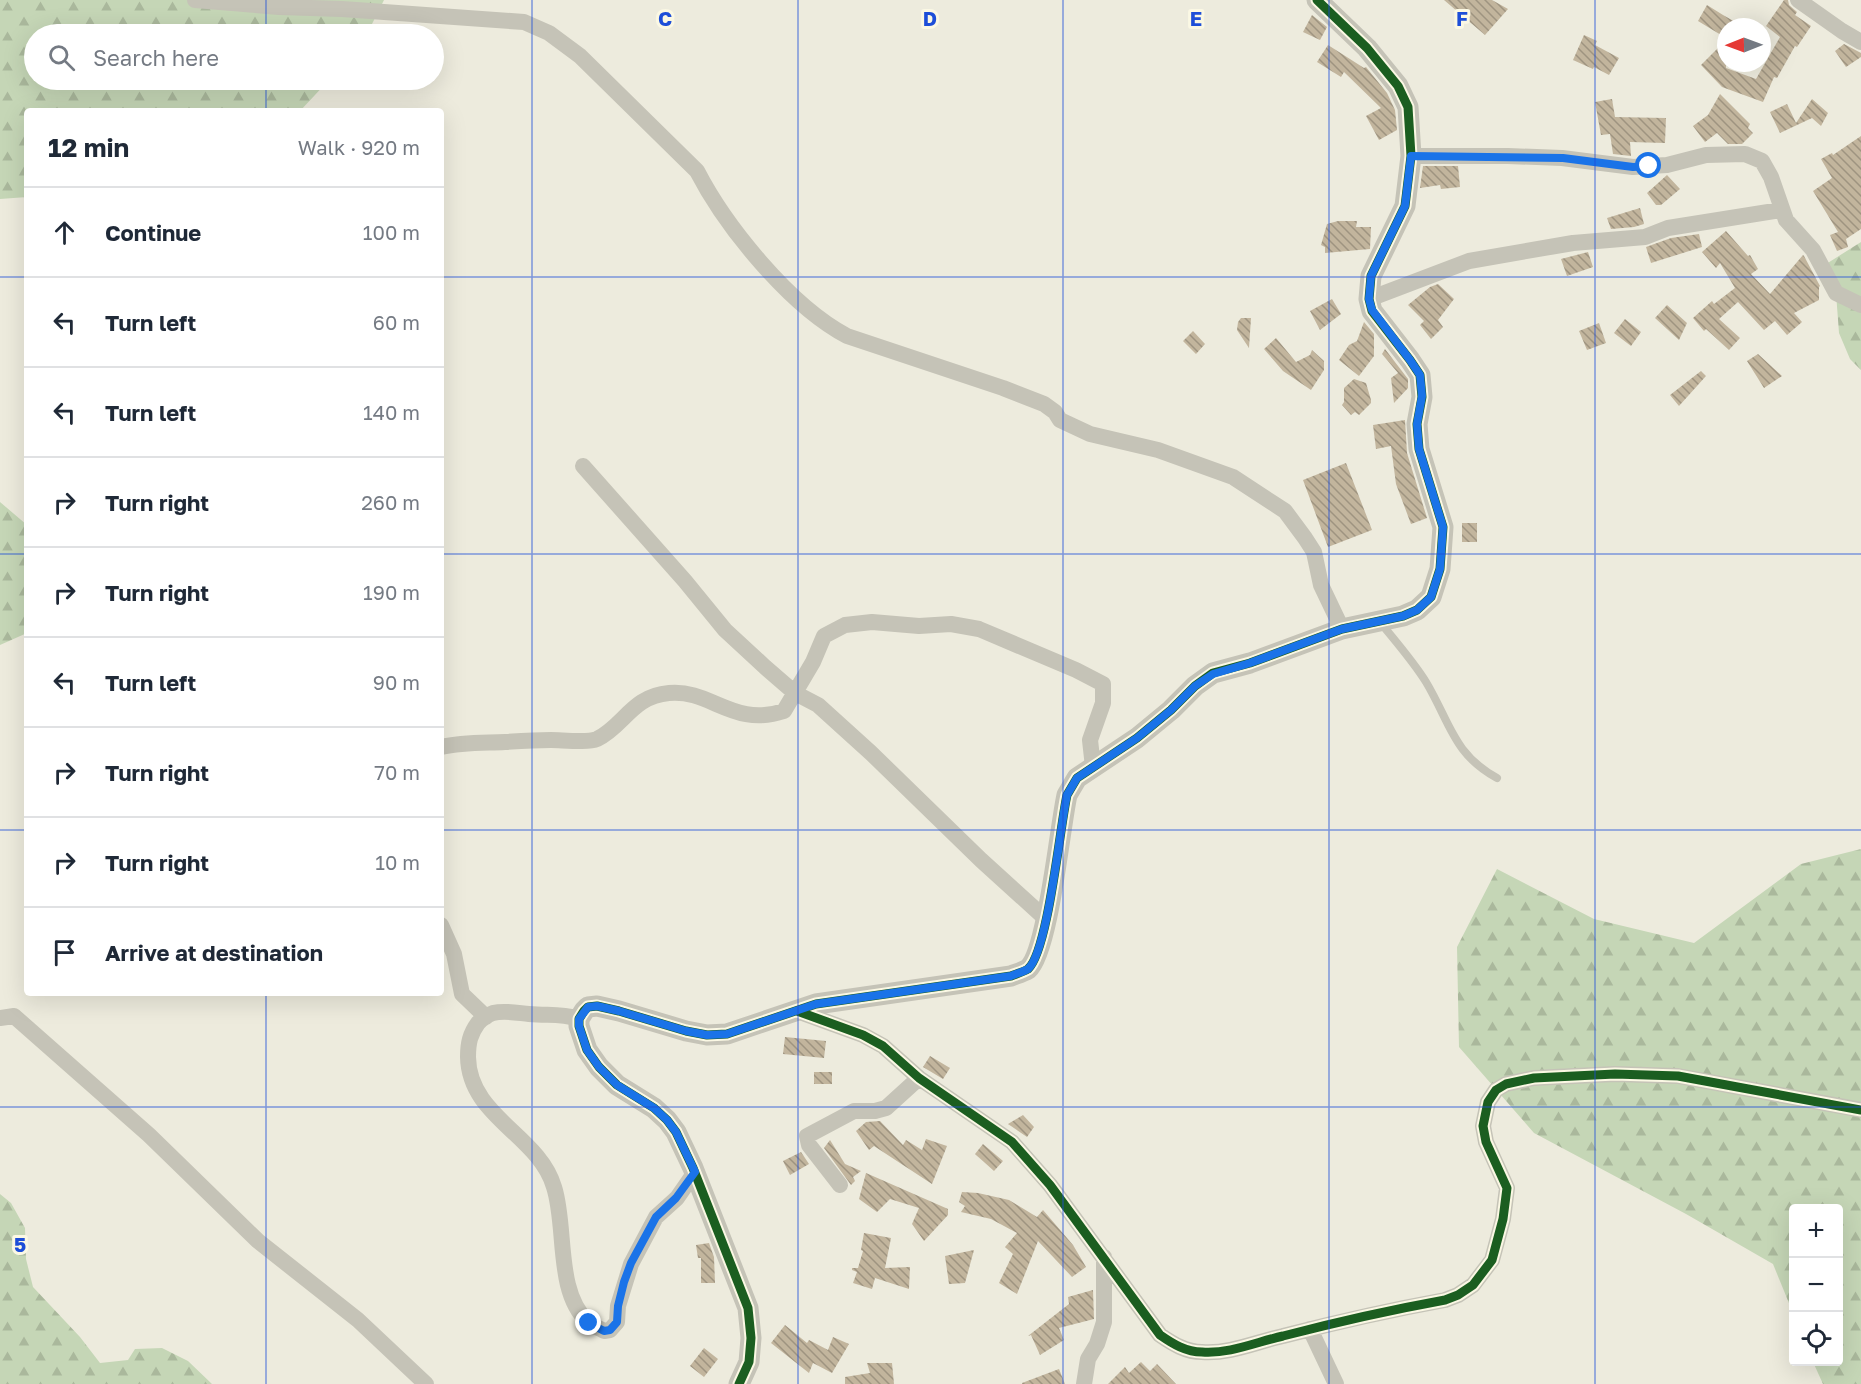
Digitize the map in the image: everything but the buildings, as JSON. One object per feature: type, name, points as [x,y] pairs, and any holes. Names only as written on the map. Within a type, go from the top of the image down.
[{"type":"street","points":[[195,0],[524,22],[549,33],[588,64],[697,171],[708,193],[750,249],[780,284],[830,327],[847,336],[972,377],[1044,404],[1055,412],[1060,420],[1090,435],[1158,450],[1233,477],[1285,511],[1305,538],[1314,552],[1321,585],[1342,629]]},
{"type":"street","points":[[740,1384],[749,1362],[752,1338],[748,1308],[695,1172],[676,1132],[667,1120],[654,1108],[617,1085],[599,1067],[587,1050],[580,1035],[579,1019],[588,1007],[597,1006],[619,1011],[686,1031],[727,1034],[816,1004],[1011,976],[1028,969],[1036,956],[1047,919],[1067,795],[1077,778],[1145,731],[1195,686],[1213,674],[1250,663],[1342,629],[1380,622],[1417,610],[1431,597],[1440,569],[1443,527],[1419,449],[1417,424],[1422,396],[1420,375],[1372,310],[1369,299],[1371,276],[1405,206],[1411,156],[1408,107],[1398,86],[1367,48],[1317,0]]},
{"type":"street","points":[[1798,0],[1861,42]]},
{"type":"street","points":[[1411,156],[1563,158],[1633,167],[1667,165],[1706,155],[1745,154],[1762,161],[1771,177],[1786,220],[1813,250],[1836,292],[1861,305]]},
{"type":"street","points":[[1369,299],[1469,261],[1573,243],[1645,237],[1668,228],[1781,210]]},
{"type":"street","points":[[583,466],[685,581],[725,630],[795,693],[818,705],[981,860],[1047,919]]},
{"type":"street","points":[[444,747],[476,742],[596,740],[637,705],[655,696],[671,693],[702,699],[728,710],[749,715],[771,715],[784,711],[813,662],[824,636],[845,625],[872,622],[919,626],[951,624],[979,629],[1076,670],[1103,684],[1103,703],[1090,740],[1093,767]]},
{"type":"street","points":[[444,932],[454,954],[462,994],[486,1017]]},
{"type":"street","points":[[797,1011],[863,1035],[883,1046],[919,1078],[1012,1142],[1050,1185],[1160,1335],[1184,1350],[1202,1352],[1233,1351],[1310,1329],[1458,1295],[1473,1285],[1492,1260],[1503,1219],[1507,1188],[1492,1158],[1483,1126],[1488,1102],[1496,1090],[1506,1084],[1534,1078],[1615,1074],[1678,1076],[1861,1110]]},
{"type":"street","points":[[579,1019],[560,1014],[494,1013],[486,1017],[471,1033],[468,1045],[468,1065],[472,1081],[494,1115],[547,1167],[560,1209],[564,1260],[570,1291],[578,1309],[589,1323],[604,1331],[610,1330],[617,1322],[622,1290],[631,1263],[656,1217],[676,1198],[695,1172]]},
{"type":"street","points":[[0,1018],[15,1016],[149,1135],[258,1241],[358,1320],[426,1384]]},
{"type":"street","points":[[840,1185],[808,1145],[807,1136],[854,1111],[875,1111],[886,1108],[919,1078]]},
{"type":"street","points":[[1084,1384],[1088,1359],[1097,1344],[1104,1322],[1104,1257]]},
{"type":"street","points":[[1310,1329],[1336,1384]]},
{"type":"lane","points":[[1380,622],[1426,682],[1460,747],[1480,768],[1497,778]]},
{"type":"green space","points":[[0,0],[384,0],[372,24],[24,24],[24,90],[320,90],[303,108],[24,108],[24,197],[0,199]]},
{"type":"green space","points":[[1861,242],[1861,370],[1850,359],[1839,333],[1836,293],[1823,266]]},
{"type":"green space","points":[[0,502],[24,522],[24,634],[0,645]]},
{"type":"green space","points":[[1861,849],[1861,1384],[1823,1384],[1815,1366],[1843,1366],[1843,1204],[1789,1204],[1789,1303],[1773,1264],[1686,1214],[1534,1133],[1459,1047],[1457,947],[1497,869],[1594,919],[1694,943],[1801,864]]},
{"type":"green space","points":[[0,1194],[11,1203],[25,1228],[26,1259],[33,1287],[80,1337],[100,1363],[128,1360],[135,1349],[162,1348],[188,1361],[212,1384],[0,1384]]},
{"type":"cycle path","points":[[739,1384],[749,1362],[751,1338],[748,1308],[693,1168],[676,1132],[667,1120],[654,1108],[617,1085],[599,1067],[587,1050],[579,1026],[579,1019],[584,1011],[588,1007],[597,1006],[686,1031],[707,1035],[727,1034],[816,1004],[1011,976],[1026,970],[1035,958],[1042,939],[1067,795],[1077,778],[1137,738],[1171,710],[1195,686],[1213,673],[1250,663],[1342,629],[1403,616],[1417,610],[1431,597],[1440,569],[1443,527],[1419,449],[1417,424],[1422,397],[1420,375],[1372,311],[1369,299],[1371,276],[1405,206],[1411,156],[1408,107],[1398,86],[1367,48],[1317,0]]},
{"type":"cycle path","points":[[797,1011],[863,1035],[883,1046],[919,1078],[1012,1142],[1050,1185],[1160,1335],[1180,1347],[1196,1352],[1233,1349],[1343,1321],[1445,1300],[1473,1285],[1492,1260],[1503,1219],[1507,1188],[1486,1142],[1483,1126],[1488,1102],[1496,1090],[1506,1084],[1534,1078],[1615,1074],[1678,1076],[1861,1110]]},
{"type":"route","points":[[589,1323],[604,1331],[610,1330],[617,1322],[618,1306],[631,1263],[656,1217],[676,1198],[695,1172],[676,1132],[667,1120],[654,1108],[617,1085],[599,1067],[587,1050],[580,1035],[579,1026],[579,1019],[584,1011],[588,1007],[597,1006],[686,1031],[707,1035],[727,1034],[816,1004],[1011,976],[1028,969],[1036,956],[1047,919],[1067,795],[1077,778],[1137,738],[1171,710],[1195,686],[1213,674],[1250,663],[1319,636],[1403,616],[1417,610],[1431,597],[1440,569],[1443,527],[1419,449],[1417,424],[1422,396],[1420,375],[1382,326],[1372,310],[1369,299],[1371,276],[1405,206],[1411,156],[1563,158],[1633,167],[1649,166]]}]
